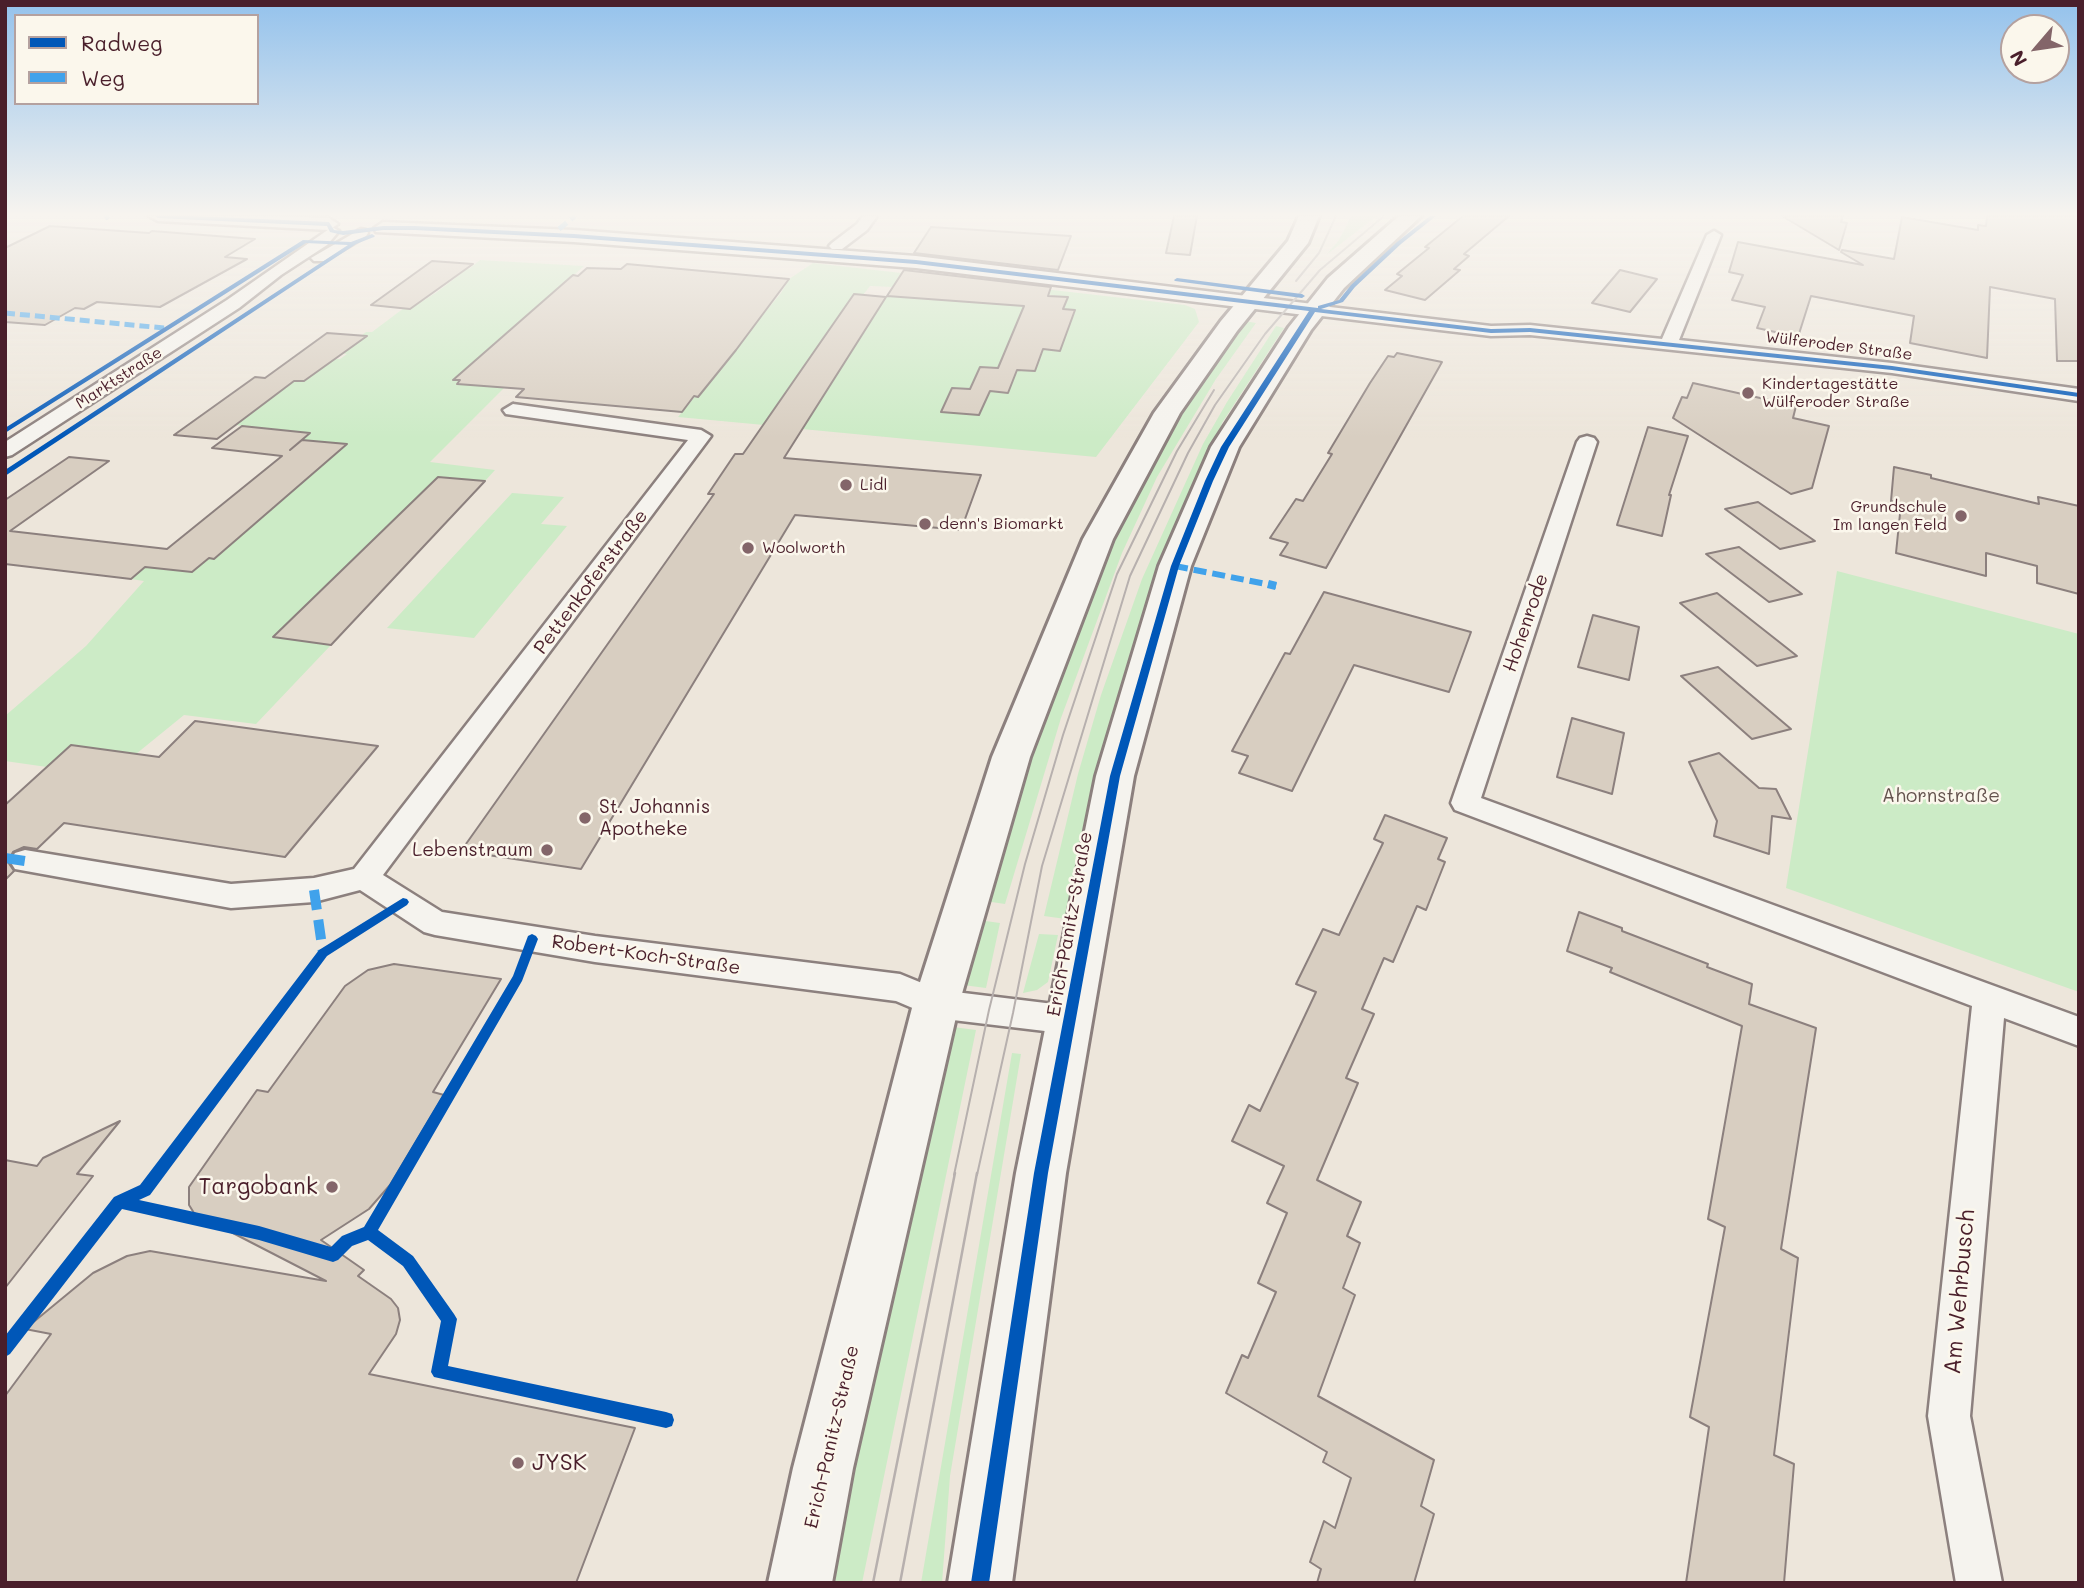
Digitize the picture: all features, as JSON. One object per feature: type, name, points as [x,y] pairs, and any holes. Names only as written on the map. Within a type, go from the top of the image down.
[{"type":"main road","name":"Erich-Panitz-Straße","points":[[800,1583],[823,1468],[936,1004],[1011,757],[1098,538],[1167,413],[1229,326],[1261,290]]},
{"type":"main road","name":"Erich-Panitz-Straße","points":[[979,1583],[1041,1173],[1115,776],[1147,658],[1175,566],[1209,481],[1226,447],[1318,304],[1332,290]]},
{"type":"street","name":"Marktstraße","points":[[5,451],[251,290]]},
{"type":"street","name":"Marktstraße","points":[[233,304],[262,290]]},
{"type":"street","name":"Wülferoder Straße","points":[[1197,290],[1256,296]]},
{"type":"street","name":"Wülferoder Straße","points":[[1207,290],[1318,304],[1491,331],[1530,330],[1669,343],[1892,368],[2079,395]]},
{"type":"street","points":[[1669,343],[1691,290]]},
{"type":"street","name":"Pettenkoferstraße","points":[[364,878],[701,436],[513,410]]},
{"type":"street","name":"Hohenrode","points":[[1587,442],[1465,803],[1989,999]]},
{"type":"street","points":[[25,861],[231,895],[314,890],[364,878]]},
{"type":"street","name":"Robert-Koch-Straße","points":[[364,878],[435,923],[596,949],[900,988],[936,1004],[1070,1020]]},
{"type":"street","points":[[1989,999],[2079,1032]]},
{"type":"street","name":"Am Wehrbusch","points":[[1979,1583],[1949,1416],[1989,999]]},
{"type":"green space","points":[[557,290],[460,377],[510,382],[430,462],[495,470],[485,481],[438,477],[274,637],[331,645],[256,724],[184,715],[136,754],[72,745],[47,767],[5,761],[5,716],[86,646],[144,581],[131,579],[152,562],[175,570],[192,572],[209,558],[214,559],[346,444],[324,442],[319,446],[297,443],[309,433],[235,425],[294,381],[304,381],[334,359],[340,359],[347,354],[339,353],[366,332],[372,332],[404,308],[410,309],[437,292]]},
{"type":"green space","points":[[783,290],[867,290],[863,295],[853,295],[764,425],[678,417]]},
{"type":"green space","points":[[1013,290],[1053,290],[1185,305],[1195,309],[1199,322],[1096,457],[802,429],[887,295],[1041,308],[1025,348],[1007,347],[998,368],[980,367],[970,389],[952,388],[941,412],[979,415],[990,391],[1008,392],[1017,370],[1035,371],[1043,349],[1060,350],[1075,311],[1063,309],[1067,297]]},
{"type":"green space","points":[[1245,321],[1256,323],[1216,379],[1157,477],[1122,553],[1061,718],[1005,904],[985,901],[1041,717],[1104,552],[1173,425],[1203,377]]},
{"type":"green space","points":[[1276,326],[1284,328],[1222,423],[1216,446],[1157,580],[1131,650],[1095,776],[1066,919],[1044,916],[1078,774],[1101,695],[1142,579],[1203,444]]},
{"type":"green space","points":[[512,493],[564,497],[541,524],[567,526],[474,638],[387,628]]},
{"type":"green space","name":"Ahornstraße","points":[[1837,571],[2079,634],[2079,992],[1786,888]]},
{"type":"green space","points":[[978,920],[1000,923],[986,988],[963,985]]},
{"type":"green space","points":[[1039,934],[1058,935],[1048,982],[1037,990],[1023,993]]},
{"type":"green space","points":[[953,1027],[976,1030],[862,1583],[827,1583]]},
{"type":"green space","points":[[1012,1053],[1021,1054],[950,1476],[942,1583],[921,1583]]},
{"type":"building","points":[[5,290],[191,290],[160,307],[97,302],[84,309],[75,308],[45,325],[5,322]]},
{"type":"building","points":[[392,290],[436,290],[410,309],[371,305]]},
{"type":"building","points":[[556,290],[781,290],[698,397],[694,396],[682,412],[516,397],[524,389],[457,384],[460,380],[453,380]]},
{"type":"building","points":[[891,290],[1050,290],[1048,296],[1068,297],[1063,309],[1075,310],[1060,351],[1043,349],[1035,371],[1017,370],[1008,393],[990,391],[979,415],[941,412],[952,388],[970,389],[980,367],[998,368],[1024,306],[887,296]]},
{"type":"building","points":[[1385,290],[1437,290],[1425,300]]},
{"type":"building","points":[[1603,290],[1648,290],[1630,312],[1592,303]]},
{"type":"building","points":[[1736,290],[1990,290],[1987,358],[1910,343],[1914,316],[1811,296],[1798,337],[1757,328],[1765,307],[1732,300]]},
{"type":"building","points":[[2007,290],[2079,290],[2079,361],[2057,361],[2055,299]]},
{"type":"building","points":[[854,294],[886,297],[784,458],[981,475],[961,530],[795,515],[581,869],[461,851],[714,494],[708,494],[735,454],[743,454]]},
{"type":"building","points":[[327,333],[367,336],[304,381],[294,381],[217,439],[174,435],[255,377],[265,378]]},
{"type":"building","points":[[1397,353],[1442,362],[1326,568],[1280,555],[1288,543],[1270,538],[1296,499],[1303,501],[1370,383],[1388,356],[1394,357]]},
{"type":"building","points":[[1693,383],[1796,406],[1793,418],[1829,426],[1812,488],[1791,494],[1673,418],[1682,397],[1687,398]]},
{"type":"building","points":[[242,426],[310,433],[290,450],[302,440],[347,444],[214,559],[209,558],[192,572],[145,567],[131,579],[5,564],[5,500],[69,457],[109,461],[10,531],[167,549],[282,456],[212,448]]},
{"type":"building","points":[[1648,427],[1688,436],[1669,495],[1662,536],[1617,525]]},
{"type":"building","points":[[1894,467],[2039,504],[2038,497],[2079,506],[2079,594],[2037,583],[2037,566],[1986,553],[1986,576],[1896,553],[1901,504],[1891,501]]},
{"type":"building","points":[[438,477],[485,481],[331,645],[273,637]]},
{"type":"building","points":[[1758,502],[1815,541],[1780,549],[1725,509]]},
{"type":"building","points":[[1739,547],[1802,594],[1769,602],[1706,554]]},
{"type":"building","points":[[1324,592],[1471,632],[1449,692],[1354,665],[1292,791],[1239,773],[1248,756],[1232,751],[1285,653],[1290,654]]},
{"type":"building","points":[[1717,593],[1797,656],[1757,666],[1680,603]]},
{"type":"building","points":[[1593,615],[1639,627],[1629,680],[1578,667]]},
{"type":"building","points":[[1718,667],[1791,729],[1752,739],[1681,676]]},
{"type":"building","points":[[1572,718],[1624,733],[1612,794],[1557,777]]},
{"type":"building","points":[[195,721],[378,746],[285,857],[64,823],[37,849],[24,847],[13,852],[8,862],[14,871],[5,880],[5,805],[71,745],[159,757]]},
{"type":"building","points":[[1719,753],[1759,788],[1776,789],[1791,819],[1772,816],[1769,854],[1714,836],[1717,821],[1689,762]]},
{"type":"building","points":[[1385,815],[1447,838],[1438,859],[1445,862],[1426,910],[1417,906],[1393,962],[1384,958],[1362,1009],[1374,1014],[1346,1078],[1358,1083],[1317,1180],[1361,1202],[1347,1236],[1360,1243],[1343,1288],[1355,1295],[1318,1396],[1434,1460],[1421,1506],[1434,1514],[1414,1583],[1317,1583],[1321,1569],[1310,1562],[1324,1521],[1335,1528],[1351,1478],[1323,1462],[1327,1452],[1226,1393],[1242,1355],[1248,1358],[1276,1292],[1258,1283],[1287,1213],[1267,1203],[1284,1166],[1232,1141],[1249,1105],[1260,1111],[1316,992],[1296,984],[1323,929],[1339,935],[1383,843],[1374,839]]},
{"type":"building","points":[[1579,912],[1752,984],[1749,1004],[1816,1028],[1781,1249],[1798,1258],[1774,1455],[1794,1464],[1784,1583],[1686,1583],[1709,1427],[1690,1417],[1725,1227],[1708,1219],[1742,1026],[1610,972],[1612,968],[1567,951]]},
{"type":"building","points":[[394,964],[501,979],[433,1092],[444,1095],[390,1185],[369,1209],[321,1240],[364,1270],[358,1276],[391,1299],[398,1308],[400,1320],[396,1334],[369,1374],[635,1428],[576,1583],[5,1583],[5,1396],[51,1334],[25,1329],[93,1273],[127,1256],[150,1251],[326,1281],[194,1213],[189,1205],[189,1187],[257,1090],[268,1092],[345,986],[368,970]]},
{"type":"building","points":[[120,1121],[77,1174],[93,1176],[5,1288],[5,1160],[37,1166],[43,1158]]},
{"type":"tram line","points":[[977,1175],[1042,866],[1130,576],[1188,453],[1215,405],[1265,334],[1303,290]]},
{"type":"tram line","points":[[954,1175],[989,1010],[1025,864],[1063,735],[1117,574],[1177,451],[1214,390]]},
{"type":"tram line","points":[[873,1583],[955,1173]]},
{"type":"tram line","points":[[900,1583],[977,1173]]},
{"type":"marked path","points":[[5,313],[164,328]]},
{"type":"marked path","points":[[1175,566],[1276,586]]},
{"type":"marked path","points":[[5,858],[25,861]]},
{"type":"marked path","points":[[314,890],[323,953]]},
{"type":"cycle path","points":[[5,431],[227,290]]},
{"type":"cycle path","points":[[5,474],[283,290]]},
{"type":"cycle path","points":[[1150,290],[1491,331],[1530,330],[1892,368],[2079,395]]},
{"type":"cycle path","points":[[1256,290],[1302,296]]},
{"type":"cycle path","points":[[1320,307],[1341,301],[1350,290]]},
{"type":"cycle path","points":[[980,1583],[1041,1173],[1115,776],[1175,566],[1209,481],[1225,447],[1313,310]]},
{"type":"cycle path","points":[[5,1349],[119,1202],[145,1190],[323,953],[403,902]]},
{"type":"cycle path","points":[[532,939],[518,977],[369,1232],[408,1261],[449,1319],[439,1372],[666,1420]]},
{"type":"cycle path","points":[[119,1202],[259,1233],[333,1255],[347,1241],[369,1232]]},
{"type":"place","name":"Kindertagestätte Wülferoder Straße","points":[[1748,393]]},
{"type":"place","name":"Lidl","points":[[846,485]]},
{"type":"place","name":"Grundschule Im langen Feld","points":[[1961,516]]},
{"type":"place","name":"denn's Biomarkt","points":[[925,524]]},
{"type":"place","name":"Woolworth","points":[[748,548]]},
{"type":"place","name":"St. Johannis Apotheke","points":[[585,818]]},
{"type":"place","name":"Lebenstraum","points":[[547,850]]},
{"type":"place","name":"Targobank","points":[[332,1187]]},
{"type":"place","name":"JYSK","points":[[518,1463]]}]
